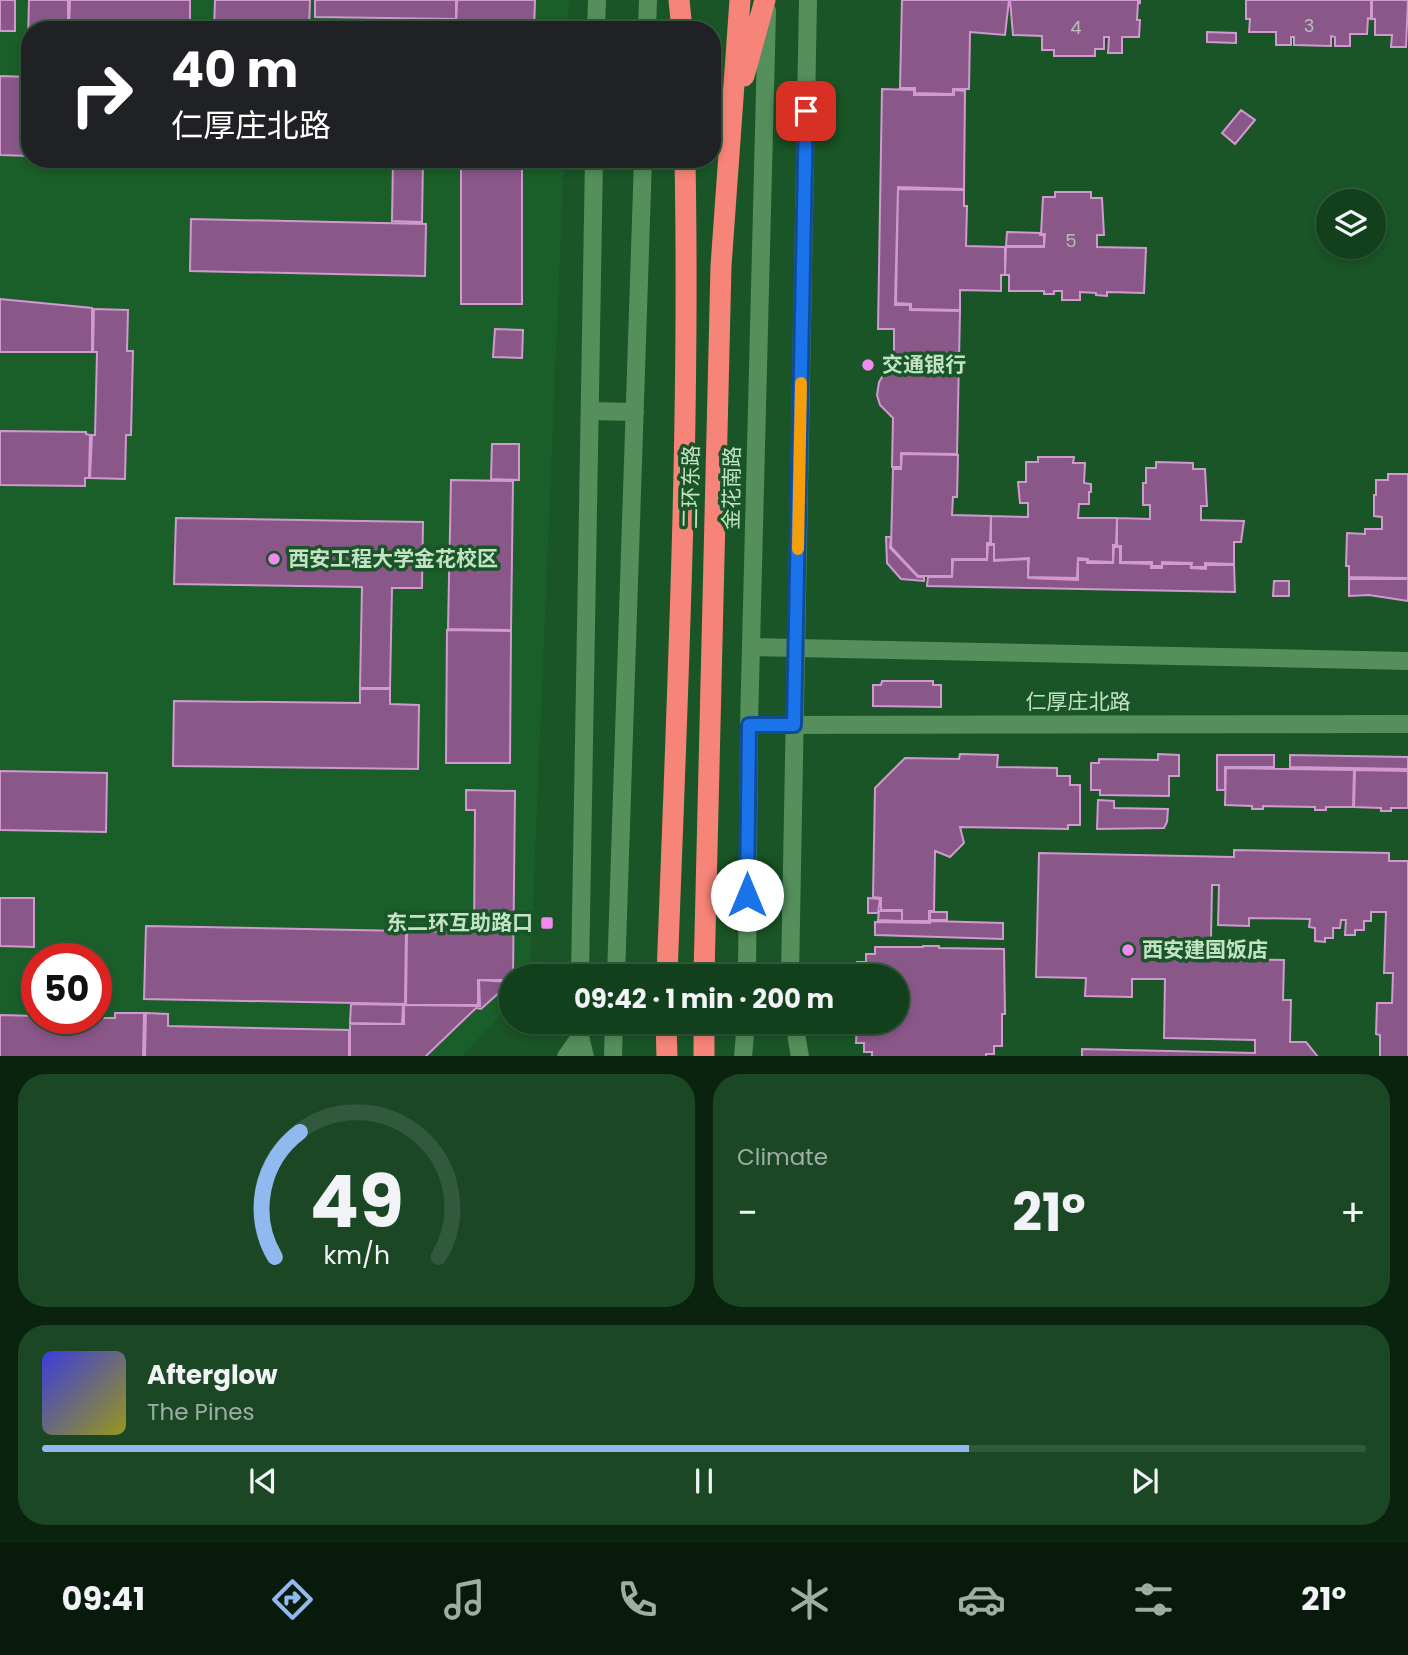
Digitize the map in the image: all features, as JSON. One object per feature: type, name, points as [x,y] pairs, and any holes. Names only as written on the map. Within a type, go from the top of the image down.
[{"type":"highway","points":[[679,0],[681,21]]},
{"type":"highway","name":"二环东路","points":[[704,964],[721,266],[740,0]]},
{"type":"highway","points":[[732,122],[766,0]]},
{"type":"highway","name":"二环东路","points":[[667,964],[686,421],[685,168]]},
{"type":"highway","points":[[666,1034],[667,1056]]},
{"type":"highway","points":[[704,1034],[704,1056]]},
{"type":"street","points":[[596,21],[597,0]]},
{"type":"street","points":[[647,21],[648,0]]},
{"type":"street","name":"金花南路","points":[[747,964],[749,725],[766,0]]},
{"type":"street","points":[[790,964],[808,0]]},
{"type":"street","points":[[580,964],[594,168]]},
{"type":"street","points":[[616,964],[643,168]]},
{"type":"street","points":[[590,411],[635,412]]},
{"type":"street","points":[[751,647],[1408,662]]},
{"type":"street","name":"仁厚庄北路","points":[[749,725],[1408,724]]},
{"type":"street","points":[[566,1056],[577,1034]]},
{"type":"street","points":[[580,1034],[585,1056]]},
{"type":"street","points":[[613,1056],[614,1034]]},
{"type":"street","points":[[743,1056],[745,1034]]},
{"type":"street","points":[[796,1034],[800,1056]]},
{"type":"shaded area","name":"西安工程大学金花校区","points":[[0,0],[569,0],[568,21],[21,21],[21,168],[564,168],[530,964],[499,964],[499,1017],[462,1056],[0,1056]]},
{"type":"building","points":[[0,0],[15,0],[15,31],[0,31]]},
{"type":"building","points":[[29,0],[68,0],[68,21],[28,21]]},
{"type":"building","points":[[70,0],[190,0],[190,21],[69,21]]},
{"type":"building","points":[[215,0],[310,0],[309,21],[214,21]]},
{"type":"building","points":[[315,0],[456,0],[456,19],[315,17]]},
{"type":"building","points":[[457,0],[535,0],[534,21],[456,21]]},
{"type":"building","points":[[902,0],[1009,0],[1005,35],[970,32],[969,89],[953,89],[953,94],[915,93],[915,88],[900,88]]},
{"type":"building","points":[[1010,0],[1140,0],[1137,20],[1140,20],[1139,37],[1122,37],[1122,53],[1108,53],[1109,37],[1104,37],[1104,49],[1095,49],[1095,56],[1054,56],[1054,50],[1042,50],[1042,36],[1013,35]]},
{"type":"building","points":[[1246,0],[1371,0],[1371,19],[1368,18],[1367,34],[1350,34],[1350,46],[1335,46],[1335,37],[1331,36],[1331,46],[1294,45],[1294,37],[1291,37],[1291,45],[1276,45],[1276,32],[1249,32],[1250,19],[1246,19]]},
{"type":"building","points":[[1372,0],[1408,0],[1406,47],[1391,47],[1392,35],[1375,35]]},
{"type":"building","points":[[1207,32],[1236,33],[1236,43],[1207,42]]},
{"type":"building","points":[[0,76],[21,77],[21,156],[0,155]]},
{"type":"building","points":[[882,89],[914,90],[914,95],[954,95],[954,90],[965,91],[964,189],[898,187],[895,305],[910,305],[910,310],[960,311],[957,454],[901,453],[901,467],[892,467],[893,418],[880,405],[877,395],[879,382],[885,372],[894,367],[894,329],[878,329]]},
{"type":"building","points":[[1241,110],[1255,120],[1235,144],[1222,133]]},
{"type":"building","points":[[393,168],[423,168],[422,222],[392,221]]},
{"type":"building","points":[[461,168],[522,168],[522,304],[461,304]]},
{"type":"building","points":[[898,189],[964,190],[964,206],[967,206],[966,246],[1005,247],[1005,275],[1001,275],[1001,291],[960,290],[960,310],[911,309],[911,304],[896,303]]},
{"type":"building","points":[[1055,192],[1091,192],[1091,198],[1102,198],[1104,235],[1097,235],[1097,247],[1146,248],[1144,293],[1107,292],[1107,296],[1080,292],[1080,300],[1062,300],[1062,291],[1044,294],[1044,291],[1009,291],[1009,275],[1005,275],[1006,247],[1044,247],[1045,234],[1041,234],[1043,197],[1055,197]]},
{"type":"building","points":[[191,219],[426,224],[425,276],[190,271]]},
{"type":"building","points":[[1007,232],[1040,233],[1044,235],[1044,246],[1006,246]]},
{"type":"building","points":[[0,299],[92,308],[92,352],[0,352]]},
{"type":"building","points":[[94,309],[128,310],[127,351],[133,351],[131,435],[126,435],[125,479],[90,478],[92,435],[95,435],[97,352],[93,352]]},
{"type":"building","points":[[495,329],[523,330],[522,358],[493,357]]},
{"type":"building","points":[[0,431],[86,432],[90,435],[89,478],[85,478],[85,486],[0,485]]},
{"type":"building","points":[[492,444],[519,444],[519,480],[491,479]]},
{"type":"building","points":[[902,454],[958,455],[957,497],[953,497],[952,515],[991,516],[987,559],[952,559],[952,576],[918,576],[891,547],[893,469],[901,469]]},
{"type":"building","points":[[1038,457],[1074,457],[1073,463],[1085,463],[1084,483],[1091,484],[1091,492],[1089,504],[1079,504],[1078,518],[1117,518],[1113,562],[1078,558],[1077,578],[1028,577],[1029,558],[994,560],[991,516],[1028,517],[1028,503],[1020,503],[1018,482],[1026,482],[1026,462],[1038,462]]},
{"type":"building","points":[[1156,462],[1193,463],[1193,469],[1205,469],[1207,506],[1201,506],[1201,520],[1244,521],[1241,542],[1234,542],[1234,564],[1205,563],[1205,567],[1191,567],[1192,563],[1162,562],[1162,566],[1152,566],[1152,562],[1121,562],[1121,546],[1117,546],[1117,518],[1150,519],[1150,505],[1143,505],[1143,483],[1146,483],[1146,468],[1156,468]]},
{"type":"building","points":[[1388,474],[1408,474],[1408,578],[1349,577],[1349,566],[1346,566],[1347,533],[1365,534],[1365,529],[1382,529],[1382,517],[1374,516],[1374,495],[1376,480],[1388,480]]},
{"type":"building","points":[[451,480],[513,481],[511,630],[448,629]]},
{"type":"building","points":[[176,518],[423,522],[422,588],[392,588],[390,688],[360,688],[362,587],[174,584]]},
{"type":"building","points":[[886,537],[891,537],[890,548],[918,577],[924,577],[924,581],[901,579],[887,563]]},
{"type":"building","points":[[988,545],[994,545],[994,561],[1028,559],[1028,578],[1078,580],[1078,560],[1087,560],[1087,563],[1113,563],[1114,547],[1120,547],[1120,563],[1151,564],[1151,568],[1162,568],[1162,564],[1191,564],[1191,568],[1206,569],[1206,565],[1234,565],[1235,592],[927,586],[928,577],[952,577],[953,560],[987,560]]},
{"type":"building","points":[[1349,579],[1408,579],[1408,601],[1369,595],[1349,596]]},
{"type":"building","points":[[1274,581],[1289,581],[1289,596],[1273,596]]},
{"type":"building","points":[[447,630],[511,631],[510,763],[446,763]]},
{"type":"building","points":[[882,681],[933,681],[933,685],[941,685],[941,707],[873,706],[873,685],[881,685]]},
{"type":"building","points":[[360,689],[390,689],[390,704],[419,705],[418,769],[173,766],[174,701],[360,703]]},
{"type":"building","points":[[960,754],[998,755],[997,767],[1057,768],[1057,776],[1070,776],[1070,785],[1080,785],[1080,825],[1068,825],[1068,829],[960,827],[964,843],[950,857],[935,851],[934,911],[929,911],[929,921],[902,921],[902,910],[881,910],[881,898],[873,897],[875,788],[905,758],[959,759]]},
{"type":"building","points":[[1158,754],[1179,755],[1179,776],[1169,776],[1169,796],[1100,795],[1100,790],[1091,790],[1091,763],[1099,763],[1099,759],[1158,760]]},
{"type":"building","points":[[1217,755],[1274,755],[1274,767],[1225,767],[1225,790],[1217,790]]},
{"type":"building","points":[[1290,755],[1408,757],[1408,769],[1290,767]]},
{"type":"building","points":[[1226,768],[1354,770],[1353,807],[1326,807],[1326,810],[1315,810],[1315,807],[1263,806],[1263,809],[1252,809],[1252,806],[1225,805]]},
{"type":"building","points":[[1355,770],[1408,771],[1408,808],[1381,811],[1381,808],[1354,807]]},
{"type":"building","points":[[0,771],[107,773],[106,832],[0,830]]},
{"type":"building","points":[[466,790],[515,791],[513,964],[499,964],[499,980],[478,980],[478,1005],[406,1005],[407,931],[474,932],[475,810],[466,810]]},
{"type":"building","points":[[1098,800],[1114,801],[1114,808],[1168,809],[1167,822],[1164,828],[1097,829]]},
{"type":"building","name":"西安建国饭店","points":[[1234,850],[1389,853],[1389,861],[1408,861],[1408,1056],[1380,1056],[1380,1035],[1376,1034],[1377,1003],[1392,1003],[1393,973],[1384,973],[1386,912],[1371,912],[1371,921],[1364,921],[1364,930],[1355,930],[1355,935],[1345,935],[1346,920],[1341,920],[1340,928],[1333,928],[1333,938],[1325,938],[1325,942],[1315,941],[1315,928],[1309,927],[1310,919],[1249,918],[1249,926],[1218,925],[1219,885],[1212,885],[1211,938],[1220,939],[1220,959],[1284,960],[1283,1000],[1291,1000],[1290,1042],[1306,1042],[1317,1056],[1082,1056],[1082,1049],[1255,1053],[1255,1040],[1164,1038],[1165,979],[1132,979],[1132,997],[1085,996],[1086,978],[1036,977],[1039,853],[1234,857]]},
{"type":"building","points":[[0,898],[34,898],[34,943],[21,943],[21,947],[0,946]]},
{"type":"building","points":[[868,898],[880,899],[878,913],[868,913]]},
{"type":"building","points":[[879,911],[902,911],[902,921],[878,920]]},
{"type":"building","points":[[930,912],[947,912],[947,920],[930,920]]},
{"type":"building","points":[[875,922],[1003,923],[1003,939],[875,935]]},
{"type":"building","points":[[146,926],[406,931],[405,1004],[144,999]]},
{"type":"building","points":[[875,947],[1004,949],[1005,1014],[1002,1014],[1002,1046],[994,1046],[994,1054],[986,1056],[872,1056],[872,1052],[864,1052],[864,1043],[856,1043],[856,1034],[909,1034],[909,964],[857,964],[866,962],[866,954],[875,954]]},
{"type":"building","points":[[479,980],[499,981],[499,993],[481,1009],[476,1008],[426,1056],[350,1056],[350,1024],[404,1024],[404,1005],[480,1006]]},
{"type":"building","points":[[351,1004],[403,1005],[402,1024],[350,1023]]},
{"type":"building","points":[[115,1013],[144,1013],[143,1056],[0,1056],[0,1015],[21,1016],[21,1034],[112,1034],[112,1018],[115,1018]]},
{"type":"building","points":[[146,1013],[168,1014],[168,1026],[349,1030],[349,1056],[145,1056]]},
{"type":"slow traffic","points":[[798,549],[801,383]]},
{"type":"place","name":"交通银行","points":[[868,365]]},
{"type":"place","name":"西安工程大学金花校区","points":[[274,559]]},
{"type":"place","name":"东二环互助路口","points":[[547,923]]},
{"type":"place","name":"西安建国饭店","points":[[1128,950]]},
{"type":"route","points":[[747,895],[749,725],[794,725],[806,111]]}]
